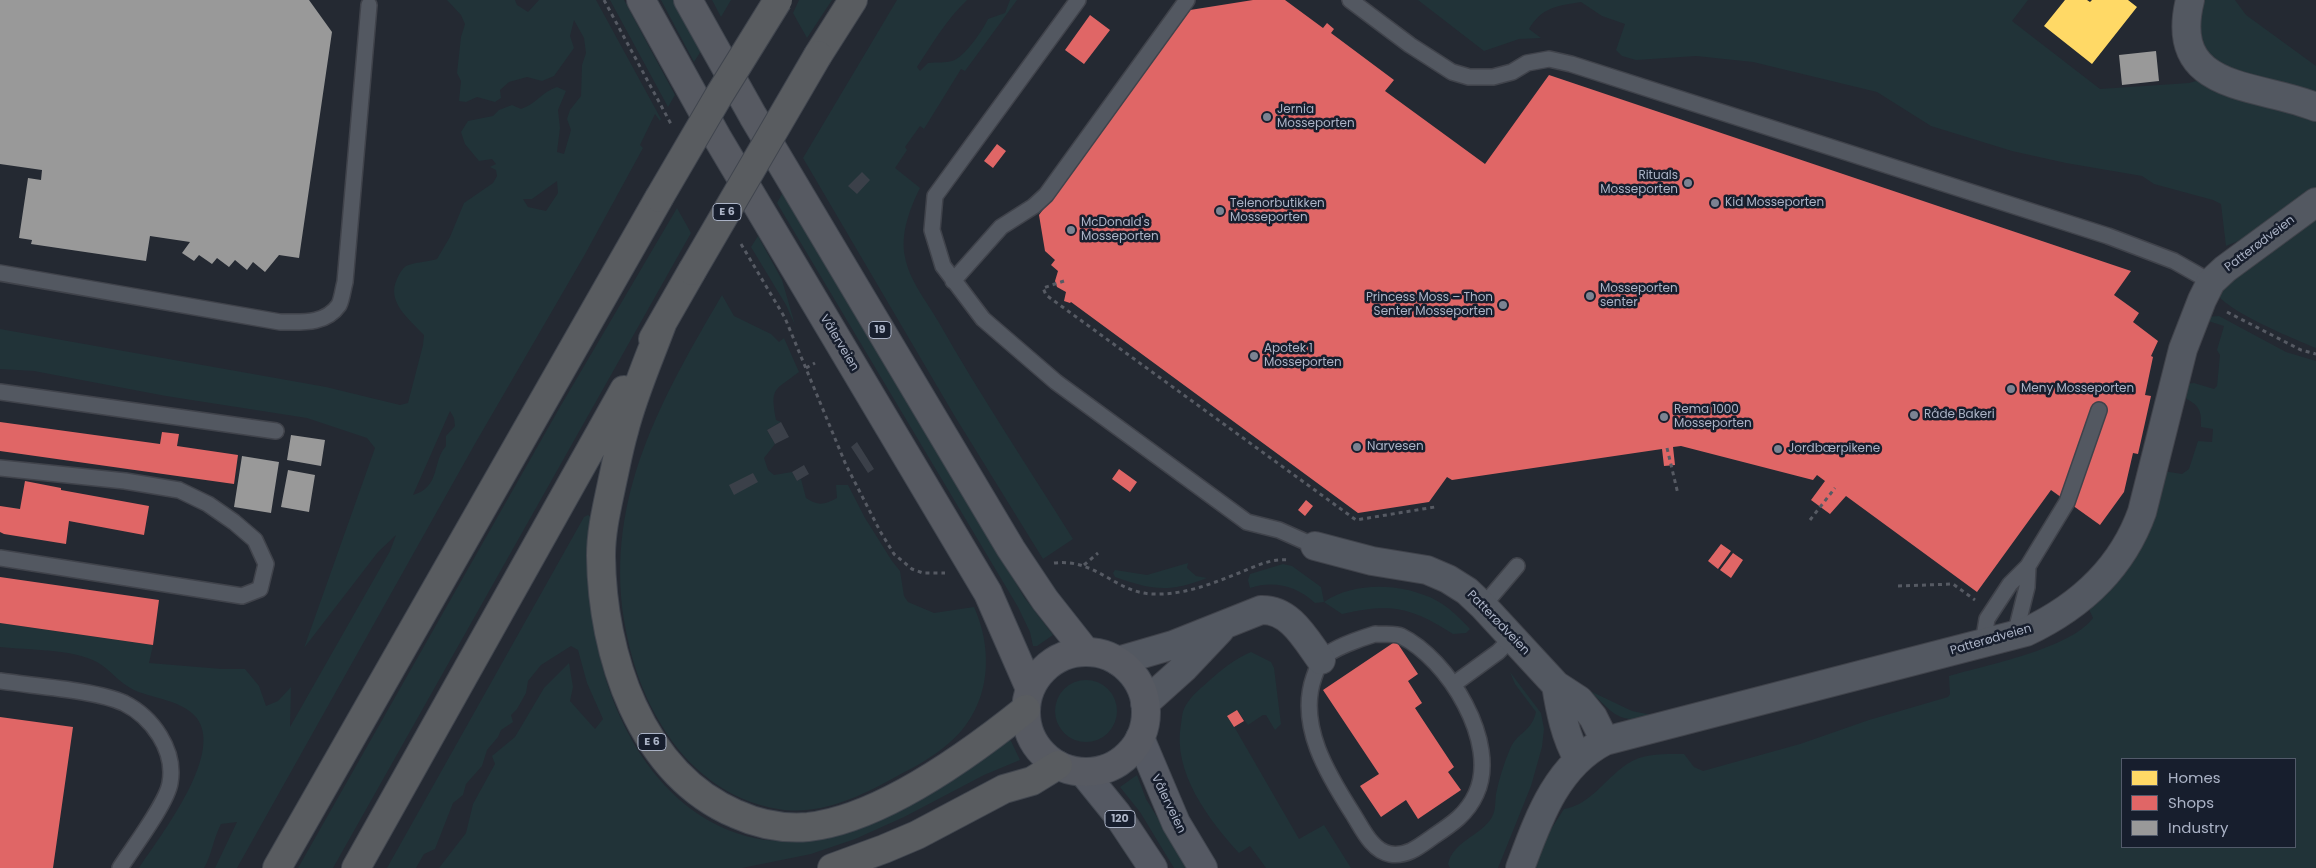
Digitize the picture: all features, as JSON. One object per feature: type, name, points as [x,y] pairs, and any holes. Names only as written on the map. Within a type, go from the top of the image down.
[{"type":"highway","name":"Vålerveien","points":[[641,0],[718,139],[988,593],[1028,699]]},
{"type":"highway","name":"19","points":[[688,0],[752,116],[1012,549],[1045,600],[1086,652]]},
{"type":"highway","points":[[277,868],[659,198],[778,0]]},
{"type":"highway","name":"E 6","points":[[356,868],[692,271],[818,55],[853,0]]},
{"type":"highway","name":"E 6","points":[[662,324],[624,429],[605,514],[601,556],[610,638],[623,684],[645,732],[666,763],[691,788],[720,807],[751,821],[778,826],[807,827],[831,823],[865,811],[941,772],[975,750],[1028,699]]},
{"type":"highway","points":[[832,868],[909,838],[1004,789],[1071,769],[1101,770],[1117,763],[1130,752],[1140,738],[1144,727],[1145,703],[1140,686],[1131,672],[1118,661],[1102,654],[1086,652],[1068,654],[1052,662],[1039,674],[1028,699],[1027,726],[1033,741],[1043,754],[1071,769]]},
{"type":"main road","name":"Vålerveien","points":[[1140,738],[1172,815],[1203,868]]},
{"type":"main road","name":"120","points":[[1071,769],[1117,814],[1153,868]]},
{"type":"street","points":[[2190,0],[2186,23],[2187,37],[2198,62],[2206,71],[2233,84],[2286,97],[2316,107]]},
{"type":"street","name":"Patterødveien","points":[[1520,868],[1540,816],[1565,773],[1590,748],[1605,741],[2015,635],[2044,623],[2063,612],[2094,585],[2124,553],[2134,534],[2142,512],[2183,349],[2207,291],[2225,269],[2316,202]]},
{"type":"street","name":"Patterødveien","points":[[1305,554],[1344,555],[1427,570],[1448,579],[1467,591],[1483,606],[1556,685],[1579,700],[1593,716],[1605,741]]},
{"type":"street","points":[[1118,661],[1223,627],[1249,614],[1272,610],[1289,619],[1321,660]]},
{"type":"street","points":[[1145,703],[1185,667],[1223,627]]},
{"type":"street","points":[[1556,685],[1560,709],[1571,747],[1578,759]]},
{"type":"lane","points":[[1078,0],[935,196],[932,230],[943,266],[983,319],[1056,382],[1247,522],[1279,530],[1305,554]]},
{"type":"lane","points":[[953,281],[1002,228],[1034,206],[1046,195],[1188,0]]},
{"type":"lane","points":[[1350,0],[1410,45],[1452,72],[1469,77],[1493,77],[1512,72],[1527,63],[1549,59],[1572,64],[2108,236],[2174,261],[2207,291]]},
{"type":"lane","points":[[0,273],[280,322],[306,322],[326,318],[339,304],[345,282],[369,5]]},
{"type":"lane","points":[[0,392],[276,431]]},
{"type":"lane","points":[[1983,643],[1986,619],[2010,584],[2028,566],[2067,502],[2099,410]]},
{"type":"lane","points":[[0,468],[178,490],[208,504],[234,522],[255,540],[266,564],[260,589],[242,596],[0,558]]},
{"type":"lane","points":[[1483,606],[1517,566]]},
{"type":"lane","points":[[2015,635],[2027,587],[2028,566]]},
{"type":"lane","points":[[1375,634],[1400,635],[1423,650],[1454,684],[1479,736],[1483,762],[1478,790],[1471,806],[1459,819],[1415,849],[1399,855],[1388,854],[1368,838],[1328,774],[1316,742],[1309,712],[1310,690],[1321,660],[1352,642],[1375,634]]},
{"type":"lane","points":[[1454,684],[1498,652],[1513,637]]},
{"type":"lane","points":[[0,682],[93,694],[123,703],[155,729],[166,746],[171,764],[170,784],[165,798],[120,868]]},
{"type":"path","points":[[604,0],[673,129]]},
{"type":"path","points":[[739,240],[779,306],[846,465],[880,532],[894,554],[912,569],[923,573],[953,572]]},
{"type":"path","points":[[1064,281],[1043,288],[1046,295],[1356,520],[1435,507]]},
{"type":"path","points":[[2207,291],[2301,350],[2316,354]]},
{"type":"path","points":[[806,368],[815,363]]},
{"type":"path","points":[[1666,448],[1678,494]]},
{"type":"path","points":[[1810,520],[1835,488]]},
{"type":"path","points":[[1084,565],[1098,553]]},
{"type":"path","points":[[1049,564],[1072,562],[1084,565],[1134,590],[1154,594],[1189,591],[1276,560],[1305,554]]},
{"type":"path","points":[[1898,586],[1953,584],[1979,603]]},
{"type":"shaded area","points":[[447,0],[515,0],[517,5],[528,12],[539,0],[596,0],[661,119],[660,121],[655,114],[640,145],[643,148],[584,256],[476,442],[237,868],[215,868],[237,822],[221,824],[204,868],[139,868],[175,815],[187,792],[197,769],[203,748],[202,729],[193,714],[187,709],[172,702],[134,690],[97,662],[63,652],[0,647],[0,623],[153,645],[149,663],[245,669],[259,686],[266,706],[278,701],[291,687],[290,727],[390,551],[396,535],[378,552],[304,648],[375,448],[367,438],[307,418],[166,396],[34,371],[0,369],[0,329],[326,387],[400,405],[408,403],[424,335],[406,316],[397,303],[394,287],[397,279],[406,266],[437,259],[450,237],[464,203],[493,183],[497,176],[496,170],[490,167],[496,164],[492,159],[479,161],[465,144],[461,132],[468,121],[493,116],[499,110],[512,105],[521,109],[557,87],[566,91],[558,110],[560,128],[557,152],[564,154],[571,130],[567,119],[570,110],[581,96],[582,65],[586,53],[584,38],[574,20],[570,36],[574,48],[554,76],[542,81],[527,77],[509,82],[500,90],[501,98],[495,102],[477,97],[466,102],[459,101],[461,81],[457,73],[461,37],[465,24],[461,15]],"holes":[[[557,181],[558,193],[546,211],[528,207],[523,199],[532,199]],[[450,411],[454,418],[455,426],[446,436],[446,446],[439,459],[432,480],[422,491],[413,495]]]},
{"type":"shaded area","points":[[610,0],[624,0],[675,95],[668,107]]},
{"type":"shaded area","points":[[661,0],[673,0],[701,51],[694,62]]},
{"type":"shaded area","points":[[712,0],[731,0],[721,17]]},
{"type":"shaded area","points":[[799,0],[832,0],[807,38],[793,13]]},
{"type":"shaded area","points":[[897,0],[967,0],[934,41],[917,67],[920,71],[928,63],[950,62],[957,59],[973,43],[988,19],[1005,13],[1010,0],[1017,0],[965,71],[961,69],[924,129],[920,126],[905,147],[907,150],[895,168],[920,188],[905,230],[905,257],[910,274],[970,376],[1073,539],[1043,559],[954,415],[803,158]]},
{"type":"shaded area","points":[[1418,0],[2028,0],[2012,21],[2100,89],[2189,83],[2203,79],[2316,118],[2316,189],[2248,237],[2226,246],[2221,204],[2213,200],[2154,184],[2142,176],[2066,163],[2012,151],[1931,126],[1877,92],[1753,62],[1696,56],[1636,60],[1622,56],[1616,50],[1625,24],[1602,16],[1581,2],[1557,6],[1539,16],[1529,29],[1541,38],[1519,39],[1484,51]]},
{"type":"shaded area","points":[[2200,0],[2235,0],[2246,15],[2316,66],[2316,98],[2219,67],[2201,50],[2197,11]]},
{"type":"shaded area","points":[[783,192],[1024,597],[1053,635],[1037,646],[1033,646],[1030,632],[1018,607],[777,203]]},
{"type":"shaded area","points":[[677,208],[691,233],[333,868],[298,868],[560,407]]},
{"type":"shaded area","points":[[2316,213],[2316,348],[2247,316],[2223,301],[2217,294],[2225,283]]},
{"type":"shaded area","points":[[758,236],[782,280],[795,325],[786,305],[751,247]]},
{"type":"shaded area","points":[[722,295],[734,316],[771,334],[779,342],[784,338],[799,372],[779,387],[774,395],[776,420],[781,422],[767,430],[775,444],[764,458],[768,470],[774,475],[792,472],[797,481],[801,479],[806,498],[818,503],[825,503],[837,498],[836,485],[848,485],[865,518],[900,571],[904,596],[908,602],[934,613],[974,607],[985,645],[984,683],[979,701],[970,719],[958,734],[930,757],[890,780],[850,799],[822,808],[793,811],[760,805],[742,799],[726,790],[697,769],[672,741],[648,701],[633,661],[624,620],[620,575],[623,531],[631,490],[643,450],[679,372]]},
{"type":"shaded area","points":[[2219,316],[2286,352],[2316,361],[2316,868],[1535,868],[1546,837],[1564,809],[1573,807],[1590,797],[1619,770],[1633,760],[1654,755],[1684,754],[1694,767],[1703,771],[1800,744],[1869,720],[1948,697],[1950,694],[1949,676],[2005,661],[2047,647],[2066,639],[2082,629],[2093,618],[2088,607],[2163,471],[2182,474],[2189,469],[2198,441],[2212,442],[2213,429],[2201,427],[2200,412],[2193,403],[2183,397],[2185,384],[2194,383],[2214,389],[2217,386],[2220,355],[2217,350],[2224,326],[2205,320],[2206,317]]},
{"type":"shaded area","points":[[588,515],[593,519],[591,589],[593,618],[602,666],[613,701],[629,734],[648,764],[671,792],[698,814],[730,830],[765,840],[789,840],[817,836],[869,823],[877,819],[957,776],[983,759],[1007,739],[1011,741],[1020,760],[984,775],[904,817],[855,839],[811,854],[742,868],[439,868],[466,833],[473,804],[495,764],[492,756],[515,737],[544,688],[569,663],[573,687],[570,701],[595,729],[603,719],[587,683],[578,650],[571,646],[541,665],[528,681],[526,693],[517,709],[511,715],[513,722],[501,730],[498,737],[487,750],[482,766],[466,784],[463,795],[453,803],[435,849],[424,854],[416,868],[387,868],[584,517]]},
{"type":"shaded area","points":[[1188,563],[1187,568],[1196,576],[1207,578],[1182,586],[1161,588],[1140,585],[1115,577],[1113,573],[1115,570],[1147,575]]},
{"type":"shaded area","points":[[1283,564],[1292,566],[1321,587],[1324,602],[1315,603],[1301,592],[1285,586],[1268,585],[1250,588],[1248,580],[1250,574]]},
{"type":"shaded area","points":[[1360,588],[1400,588],[1437,601],[1455,614],[1470,629],[1466,633],[1453,634],[1425,618],[1388,608],[1342,614],[1324,602],[1347,591]]},
{"type":"shaded area","points":[[1251,652],[1271,662],[1274,668],[1281,724],[1275,730],[1266,715],[1263,715],[1248,725],[1237,710],[1228,716],[1299,839],[1324,825],[1351,868],[1266,868],[1250,846],[1239,853],[1205,810],[1187,777],[1182,760],[1180,742],[1182,717],[1188,701],[1219,672]]},
{"type":"shaded area","points":[[1510,672],[1541,713],[1544,729],[1542,747],[1531,786],[1498,868],[1450,868],[1448,864],[1455,850],[1487,824],[1492,817],[1496,794],[1510,749],[1516,739],[1534,719],[1536,712],[1515,684]]},
{"type":"shaded area","points":[[1086,680],[1098,683],[1108,689],[1114,699],[1117,711],[1114,723],[1108,733],[1098,739],[1086,742],[1074,739],[1064,733],[1058,723],[1055,711],[1058,699],[1064,689],[1074,683]]},
{"type":"shaded area","points":[[1590,691],[1632,711],[1656,716],[1633,719],[1618,716]]},
{"type":"shaded area","points":[[1137,775],[1146,799],[1188,868],[1174,868],[1140,812],[1120,787]]},
{"type":"building: Homes","points":[[2065,0],[2087,0],[2090,2],[2092,0],[2128,0],[2137,7],[2092,64],[2044,26]]},
{"type":"building: Shops","name":"Mosseporten senter","points":[[1253,0],[1285,0],[1323,28],[1327,23],[1334,29],[1331,33],[1394,80],[1385,91],[1485,164],[1549,75],[2131,271],[2114,295],[2139,313],[2133,322],[2158,341],[2151,356],[2153,357],[2145,395],[2151,396],[2138,454],[2133,453],[2124,492],[2100,525],[2051,490],[1977,592],[1846,496],[1830,514],[1811,500],[1825,481],[1817,475],[1813,480],[1681,446],[1673,447],[1675,465],[1664,466],[1662,449],[1452,480],[1447,477],[1429,502],[1358,513],[1071,302],[1064,301],[1066,292],[1057,287],[1055,281],[1058,271],[1051,265],[1055,260],[1045,251],[1039,215],[1190,10]]},
{"type":"building: Shops","points":[[1090,15],[1110,30],[1084,64],[1065,50]]},
{"type":"building: Shops","points":[[997,144],[1006,151],[993,168],[984,161]]},
{"type":"building: Shops","points":[[0,422],[160,444],[162,432],[179,434],[177,446],[238,455],[234,484],[0,451]]},
{"type":"building: Shops","points":[[1119,469],[1137,482],[1130,492],[1112,479]]},
{"type":"building: Shops","points":[[25,481],[61,488],[61,490],[149,506],[144,535],[69,521],[66,544],[4,534],[0,532],[0,506],[20,509]]},
{"type":"building: Shops","points":[[1306,500],[1313,506],[1305,516],[1298,510]]},
{"type":"building: Shops","points":[[1721,544],[1731,551],[1718,569],[1708,561]]},
{"type":"building: Shops","points":[[1733,553],[1743,560],[1731,578],[1720,570]]},
{"type":"building: Shops","points":[[0,577],[159,600],[153,645],[0,623]]},
{"type":"building: Shops","points":[[1396,641],[1418,674],[1408,681],[1422,703],[1415,708],[1454,767],[1448,772],[1461,790],[1418,819],[1406,800],[1381,817],[1360,786],[1379,774],[1323,690]]},
{"type":"building: Shops","points":[[1237,710],[1244,721],[1234,727],[1227,716]]},
{"type":"building: Shops","points":[[0,717],[73,727],[53,868],[0,868]]},
{"type":"building: Industry","points":[[0,0],[309,0],[332,32],[299,258],[279,255],[265,272],[253,262],[247,270],[235,260],[229,267],[217,258],[212,264],[199,255],[194,261],[182,253],[190,242],[150,236],[146,261],[31,244],[32,240],[19,238],[28,178],[41,180],[42,170],[0,164]]},
{"type":"building: Industry","points":[[2156,51],[2159,81],[2122,85],[2119,55]]},
{"type":"building: Industry","points":[[291,435],[325,440],[321,466],[287,460]]},
{"type":"building: Industry","points":[[242,456],[279,462],[271,513],[234,507]]},
{"type":"building: Industry","points":[[288,470],[315,475],[309,512],[281,507]]},
{"type":"building: Other","points":[[862,172],[870,180],[857,194],[848,186]]},
{"type":"building: Other","points":[[781,422],[789,437],[775,444],[767,430]]},
{"type":"building: Other","points":[[857,442],[874,469],[868,473],[851,447]]},
{"type":"building: Other","points":[[804,465],[809,474],[797,481],[792,472]]},
{"type":"building: Other","points":[[753,473],[758,482],[734,495],[729,485]]},
{"type":"place","name":"Jernia Mosseporten","points":[[1267,117]]},
{"type":"place","name":"Rituals Mosseporten","points":[[1688,183]]},
{"type":"place","name":"Kid Mosseporten","points":[[1715,203]]},
{"type":"place","name":"Telenorbutikken Mosseporten","points":[[1220,211]]},
{"type":"place","name":"McDonald's Mosseporten","points":[[1071,230]]},
{"type":"place","name":"Mosseporten senter","points":[[1590,296]]},
{"type":"place","name":"Princess Moss – Thon Senter Mosseporten","points":[[1503,305]]},
{"type":"place","name":"Apotek 1 Mosseporten","points":[[1254,356]]},
{"type":"place","name":"Meny Mosseporten","points":[[2011,389]]},
{"type":"place","name":"Råde Bakeri","points":[[1914,415]]},
{"type":"place","name":"Rema 1000 Mosseporten","points":[[1664,417]]},
{"type":"place","name":"Narvesen","points":[[1357,447]]},
{"type":"place","name":"Jordbærpikene","points":[[1778,449]]}]
